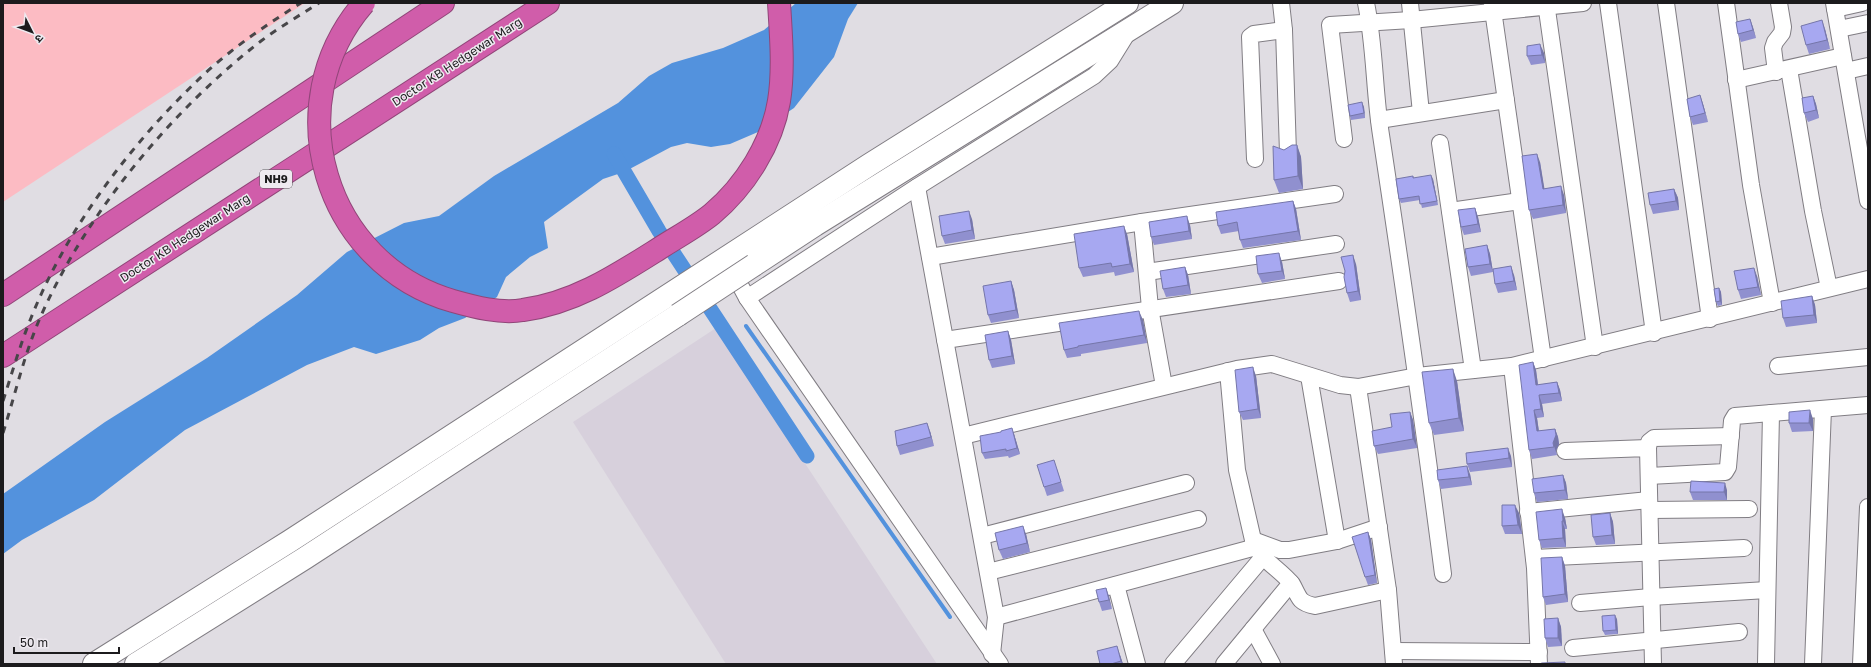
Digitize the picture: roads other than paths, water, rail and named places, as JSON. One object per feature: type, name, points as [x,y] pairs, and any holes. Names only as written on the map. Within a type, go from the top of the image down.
[{"type":"highway","points":[[364,3],[339,37],[325,76],[320,99],[319,129],[321,155],[332,192],[340,209],[360,240],[373,255],[407,281],[446,299],[464,304],[501,310],[522,311],[581,294],[602,283],[697,225],[729,198],[758,159],[767,140],[779,102],[781,82],[779,3]]},
{"type":"highway","points":[[3,295],[443,3]]},
{"type":"highway","name":"Doctor KB Hedgewar Marg","points":[[3,356],[548,3]]},
{"type":"main road","points":[[94,664],[290,541],[869,165],[1127,3]]},
{"type":"main road","points":[[136,664],[305,558],[828,217],[1172,3]]},
{"type":"street","points":[[1281,3],[1284,30],[1288,153]]},
{"type":"street","points":[[1366,3],[1370,22],[1379,120],[1417,376],[1443,574]]},
{"type":"street","points":[[1410,3],[1421,113]]},
{"type":"street","points":[[1344,139],[1330,25],[1411,20],[1493,7],[1583,3]]},
{"type":"street","points":[[1608,3],[1654,333]]},
{"type":"street","points":[[1666,3],[1710,318]]},
{"type":"street","points":[[1726,3],[1751,185],[1772,303]]},
{"type":"street","points":[[1779,3],[1783,27],[1782,33],[1775,42],[1773,48],[1782,70],[1829,288]]},
{"type":"street","points":[[1862,3],[1834,6],[1863,151],[1868,201]]},
{"type":"street","points":[[1547,5],[1595,347]]},
{"type":"street","points":[[1493,7],[1543,359]]},
{"type":"street","points":[[1839,29],[1868,23]]},
{"type":"street","points":[[747,298],[917,187],[1094,76],[1110,61],[1130,29]]},
{"type":"street","points":[[1255,159],[1250,37],[1254,34],[1284,30]]},
{"type":"street","points":[[1736,80],[1782,70],[1845,64],[1868,66]]},
{"type":"street","points":[[1379,120],[1506,100]]},
{"type":"street","points":[[1440,143],[1473,370]]},
{"type":"street","points":[[917,187],[996,617],[995,660]]},
{"type":"street","points":[[930,257],[1142,222],[1336,194]]},
{"type":"street","points":[[1450,211],[1520,201]]},
{"type":"street","points":[[1142,222],[1150,308],[1164,386]]},
{"type":"street","points":[[758,238],[750,252],[733,268],[733,272],[747,298],[995,660]]},
{"type":"street","points":[[1147,272],[1336,244]]},
{"type":"street","points":[[963,436],[1228,371],[1272,364],[1340,385],[1358,387],[1417,376],[1512,366],[1654,333],[1868,279]]},
{"type":"street","points":[[945,340],[1339,280]]},
{"type":"street","points":[[1778,366],[1868,357]]},
{"type":"street","points":[[1358,387],[1388,590],[1393,658],[1539,658],[1534,558],[1512,366]]},
{"type":"street","points":[[1228,371],[1237,470],[1257,548],[1291,583],[1301,600],[1308,604],[1315,606],[1388,590]]},
{"type":"street","points":[[1309,376],[1337,541]]},
{"type":"street","points":[[1649,476],[1724,472],[1728,467],[1732,418],[1735,416],[1868,405]]},
{"type":"street","points":[[1814,664],[1823,409]]},
{"type":"street","points":[[1766,664],[1771,413]]},
{"type":"street","points":[[1653,664],[1649,442],[1654,438],[1731,436]]},
{"type":"street","points":[[1565,451],[1648,448]]},
{"type":"street","points":[[982,536],[1186,483]]},
{"type":"street","points":[[1528,512],[1650,505],[1749,509]]},
{"type":"street","points":[[1861,664],[1868,508]]},
{"type":"street","points":[[988,572],[1198,520]]},
{"type":"street","points":[[996,617],[1257,548],[1289,550],[1337,541],[1379,527]]},
{"type":"street","points":[[1173,664],[1257,548]]},
{"type":"street","points":[[1534,558],[1744,548]]},
{"type":"street","points":[[1224,664],[1291,583]]},
{"type":"street","points":[[1116,585],[1137,664]]},
{"type":"street","points":[[1580,603],[1767,590]]},
{"type":"street","points":[[1253,629],[1272,664]]},
{"type":"street","points":[[1573,648],[1739,632]]},
{"type":"water","points":[[796,3],[858,3],[848,19],[834,57],[794,108],[758,132],[730,144],[711,147],[687,143],[671,147],[624,172],[603,179],[544,222],[548,248],[530,257],[506,277],[497,297],[465,318],[439,328],[420,340],[376,354],[354,347],[307,365],[185,430],[94,500],[22,540],[3,554],[3,494],[105,422],[207,358],[297,295],[347,252],[404,223],[439,216],[494,176],[618,103],[649,76],[672,63],[723,48],[764,30]]},
{"type":"waterway","points":[[614,154],[659,231],[807,456]]},
{"type":"waterway","points":[[746,326],[950,617]]},
{"type":"railway","points":[[3,401],[23,338],[45,285],[81,221],[124,161],[172,106],[221,59],[247,39],[301,3]]},
{"type":"railway","points":[[3,433],[24,361],[40,318],[59,279],[81,240],[106,203],[134,166],[195,99],[261,41],[319,3]]}]
